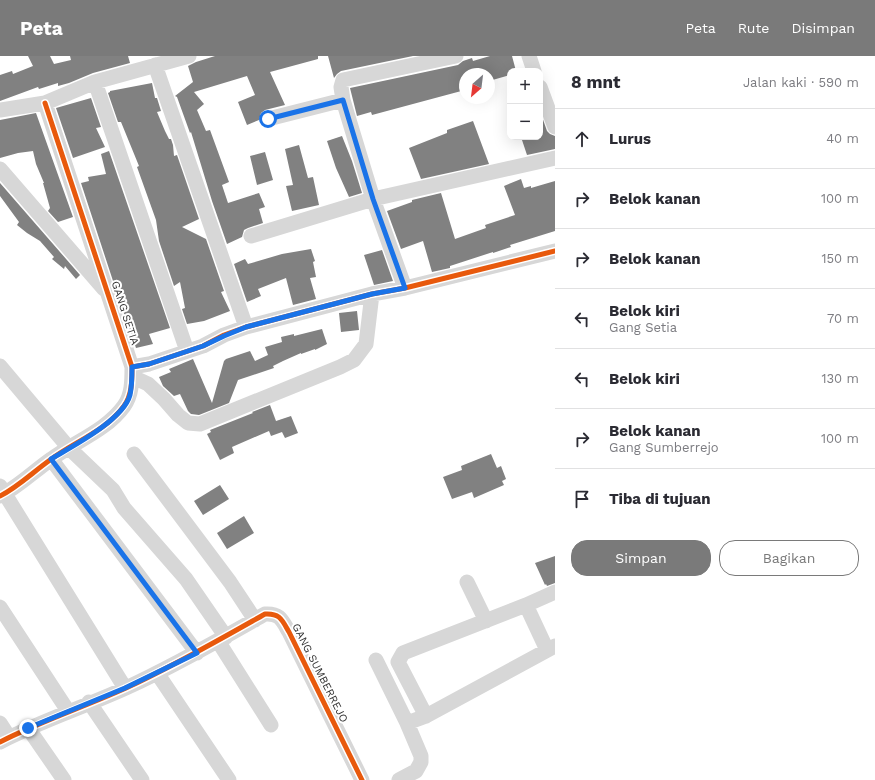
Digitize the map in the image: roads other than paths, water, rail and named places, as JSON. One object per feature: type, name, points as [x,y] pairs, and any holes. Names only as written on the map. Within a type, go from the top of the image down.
[{"type":"street","points":[[0,110],[45,103],[95,82],[189,56]]},
{"type":"street","points":[[405,288],[373,199],[340,87],[343,80],[456,56]]},
{"type":"street","points":[[529,56],[533,68]]},
{"type":"street","points":[[155,65],[246,327]]},
{"type":"street","points":[[95,82],[187,351]]},
{"type":"street","points":[[546,91],[555,128]]},
{"type":"street","points":[[268,119],[343,100]]},
{"type":"street","name":"GANG SETIA","points":[[45,103],[109,295],[132,374]]},
{"type":"street","points":[[251,236],[373,199],[555,158]]},
{"type":"street","points":[[0,169],[109,295]]},
{"type":"street","points":[[132,374],[149,364],[203,346],[246,327],[372,294],[405,288],[555,251]]},
{"type":"street","points":[[132,374],[135,378],[148,384],[188,423],[200,424],[354,360],[366,344],[372,294]]},
{"type":"street","points":[[0,366],[69,448],[113,490],[124,508],[186,579],[271,725]]},
{"type":"street","points":[[125,688],[2,492],[113,419],[125,405],[129,396],[132,374]]},
{"type":"street","points":[[134,454],[230,582],[255,620]]},
{"type":"street","points":[[51,459],[197,653]]},
{"type":"street","points":[[467,582],[486,621]]},
{"type":"street","points":[[426,716],[400,667],[398,662],[400,656],[404,653],[555,592]]},
{"type":"street","points":[[407,723],[426,716],[551,648],[526,604]]},
{"type":"street","points":[[0,607],[68,711]]},
{"type":"street","name":"GANG SUMBERREJO","points":[[4,740],[28,728],[125,688],[197,653],[265,614],[273,614],[280,618],[289,632],[362,780]]},
{"type":"street","points":[[376,660],[407,723],[420,756],[421,762],[416,771],[402,779]]},
{"type":"street","points":[[157,673],[228,780]]},
{"type":"street","points":[[90,702],[142,780]]},
{"type":"street","points":[[0,723],[4,740]]},
{"type":"street","points":[[28,728],[64,780]]}]
